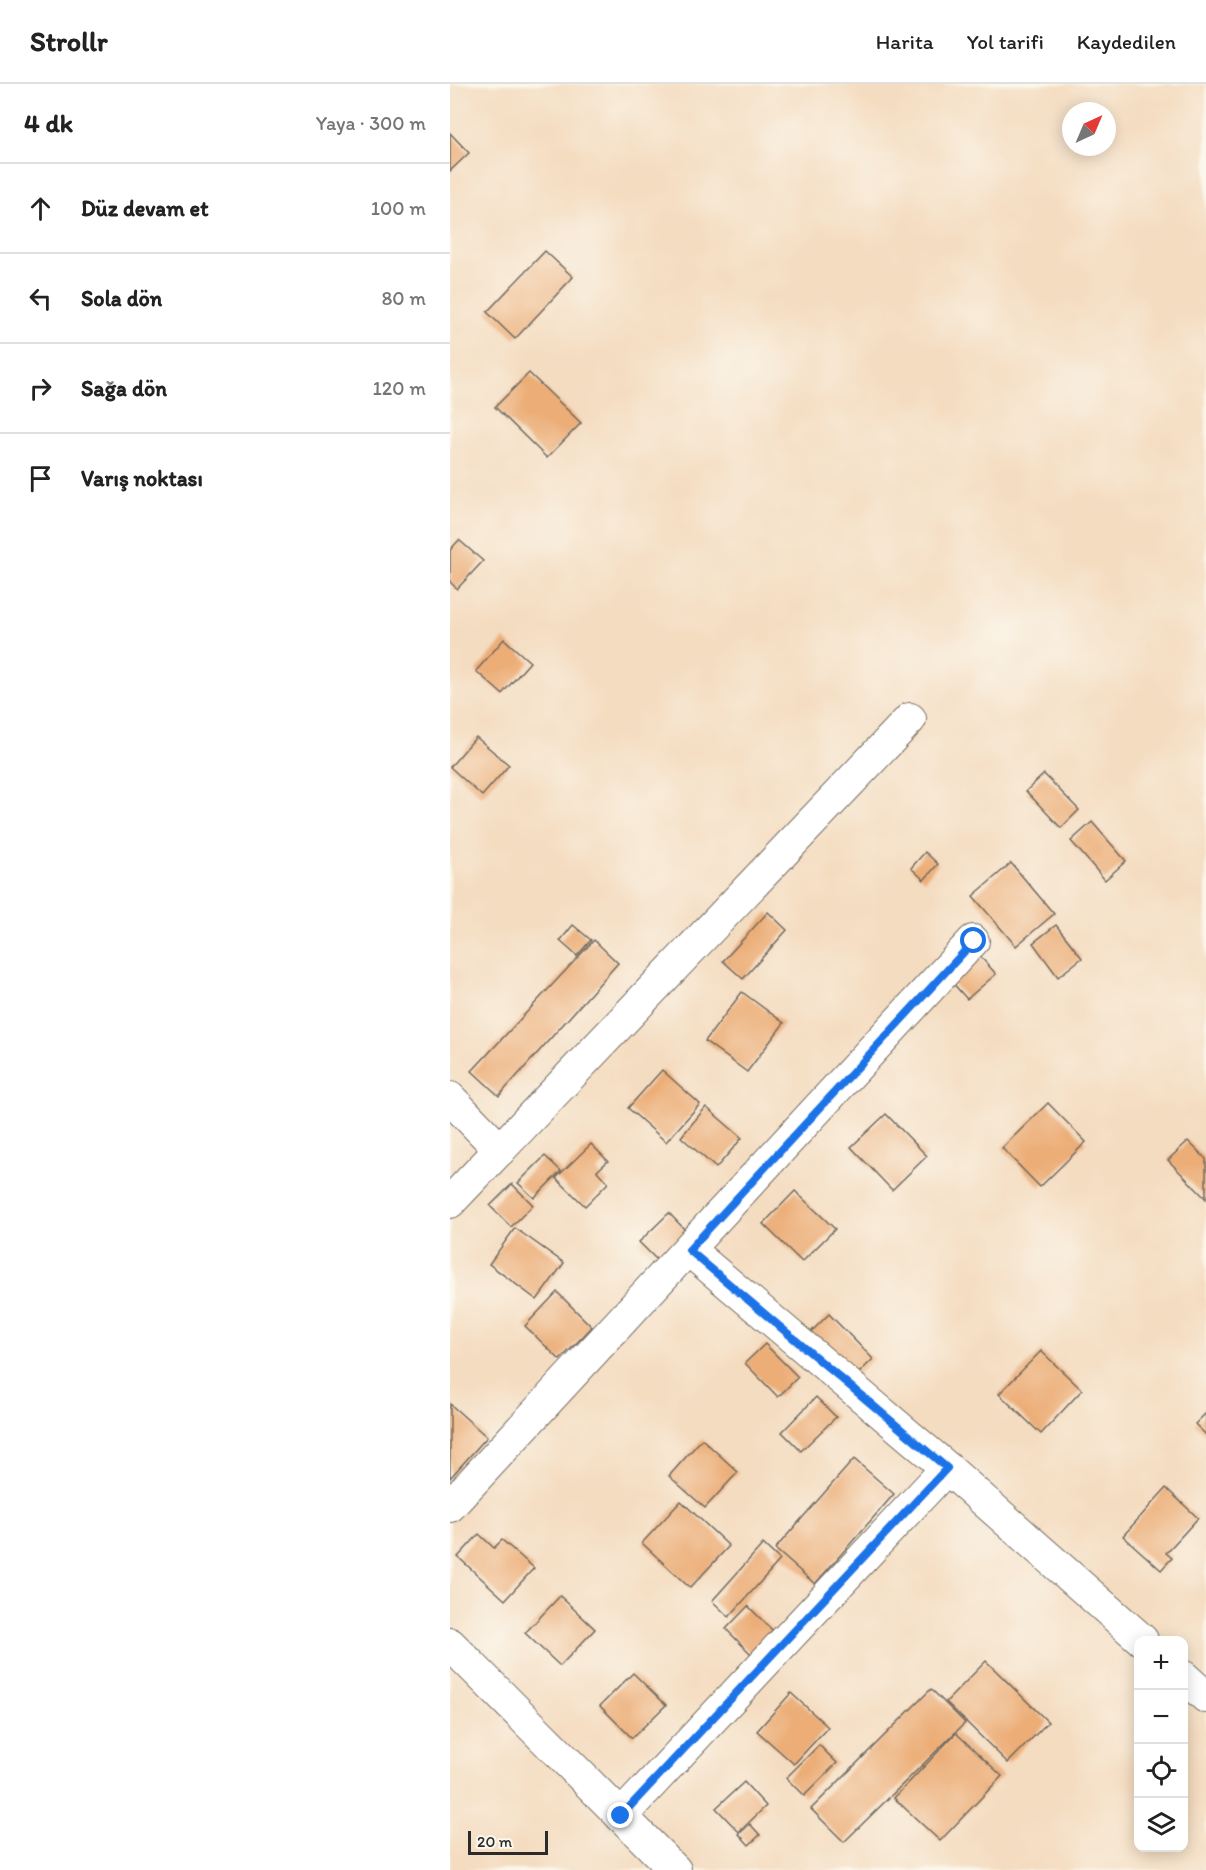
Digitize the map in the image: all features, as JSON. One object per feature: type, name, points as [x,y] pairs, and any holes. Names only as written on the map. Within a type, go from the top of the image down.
[{"type":"street","points":[[450,1202],[910,719]]},
{"type":"street","points":[[450,1506],[974,941]]},
{"type":"street","points":[[450,1098],[500,1150]]},
{"type":"street","points":[[689,1250],[947,1468],[1136,1636]]},
{"type":"street","points":[[621,1816],[947,1468]]},
{"type":"street","points":[[450,1644],[675,1870]]},
{"type":"street","points":[[1188,1681],[1206,1697]]},
{"type":"building","points":[[450,133],[469,153],[450,171]]},
{"type":"building","points":[[545,251],[573,277],[515,339],[487,312]]},
{"type":"building","points":[[529,373],[581,423],[547,458],[495,407]]},
{"type":"building","points":[[459,540],[483,561],[457,589],[450,582],[450,550]]},
{"type":"building","points":[[504,639],[530,662],[502,694],[476,671]]},
{"type":"building","points":[[476,737],[509,765],[482,796],[450,767]]},
{"type":"building","points":[[1044,774],[1079,810],[1061,828],[1026,791]]},
{"type":"building","points":[[1092,822],[1126,861],[1105,880],[1071,841]]},
{"type":"building","points":[[925,852],[938,864],[924,880],[911,868]]},
{"type":"building","points":[[1011,863],[1054,914],[1016,946],[973,896]]},
{"type":"building","points":[[768,912],[787,930],[743,979],[723,961]]},
{"type":"building","points":[[573,925],[591,940],[577,956],[560,941]]},
{"type":"building","points":[[1056,925],[1082,958],[1058,977],[1033,943]]},
{"type":"building","points":[[594,940],[618,963],[499,1096],[472,1071]]},
{"type":"building","points":[[979,955],[996,974],[967,999],[950,980]]},
{"type":"building","points":[[742,992],[784,1023],[747,1072],[705,1041]]},
{"type":"building","points":[[662,1070],[700,1104],[666,1142],[628,1108]]},
{"type":"building","points":[[1048,1103],[1086,1142],[1040,1187],[1002,1148]]},
{"type":"building","points":[[706,1107],[742,1138],[716,1168],[681,1137]]},
{"type":"building","points":[[886,1114],[927,1156],[892,1190],[851,1147]]},
{"type":"building","points":[[1188,1141],[1206,1159],[1206,1199],[1168,1160]]},
{"type":"building","points":[[591,1144],[608,1161],[597,1171],[608,1183],[585,1206],[556,1178]]},
{"type":"building","points":[[545,1156],[561,1171],[534,1198],[518,1183]]},
{"type":"building","points":[[512,1184],[533,1205],[511,1227],[490,1206]]},
{"type":"building","points":[[795,1191],[835,1229],[802,1262],[763,1224]]},
{"type":"building","points":[[669,1213],[687,1232],[658,1261],[639,1242]]},
{"type":"building","points":[[515,1228],[564,1263],[537,1300],[489,1264]]},
{"type":"building","points":[[557,1292],[592,1327],[560,1360],[525,1326]]},
{"type":"building","points":[[829,1314],[873,1359],[851,1381],[807,1336]]},
{"type":"building","points":[[765,1344],[798,1377],[778,1397],[745,1363]]},
{"type":"building","points":[[1041,1351],[1082,1390],[1041,1434],[999,1394]]},
{"type":"building","points":[[816,1397],[836,1417],[801,1451],[782,1432]]},
{"type":"building","points":[[450,1404],[487,1437],[450,1478]]},
{"type":"building","points":[[1206,1413],[1206,1435],[1195,1424]]},
{"type":"building","points":[[702,1439],[738,1472],[705,1508],[669,1476]]},
{"type":"building","points":[[854,1459],[894,1494],[815,1584],[775,1549]]},
{"type":"building","points":[[1166,1488],[1198,1518],[1166,1553],[1172,1558],[1161,1570],[1123,1536]]},
{"type":"building","points":[[681,1501],[729,1546],[690,1588],[642,1543]]},
{"type":"building","points":[[479,1534],[494,1548],[502,1540],[534,1568],[505,1600],[458,1557]]},
{"type":"building","points":[[763,1544],[780,1560],[729,1617],[712,1601]]},
{"type":"building","points":[[560,1596],[595,1629],[560,1666],[525,1633]]},
{"type":"building","points":[[748,1606],[775,1633],[752,1655],[726,1629]]},
{"type":"building","points":[[986,1661],[1048,1722],[1008,1763],[946,1702]]},
{"type":"building","points":[[633,1673],[666,1705],[632,1738],[600,1706]]},
{"type":"building","points":[[931,1689],[965,1723],[844,1842],[811,1809]]},
{"type":"building","points":[[791,1693],[828,1727],[794,1764],[757,1731]]},
{"type":"building","points":[[956,1733],[1002,1776],[940,1841],[894,1798]]},
{"type":"building","points":[[819,1745],[837,1763],[804,1796],[786,1778]]},
{"type":"building","points":[[744,1782],[766,1806],[739,1832],[716,1808]]},
{"type":"building","points":[[750,1824],[760,1835],[749,1845],[739,1834]]},
{"type":"route","points":[[621,1816],[947,1468],[689,1250],[974,941]]}]
